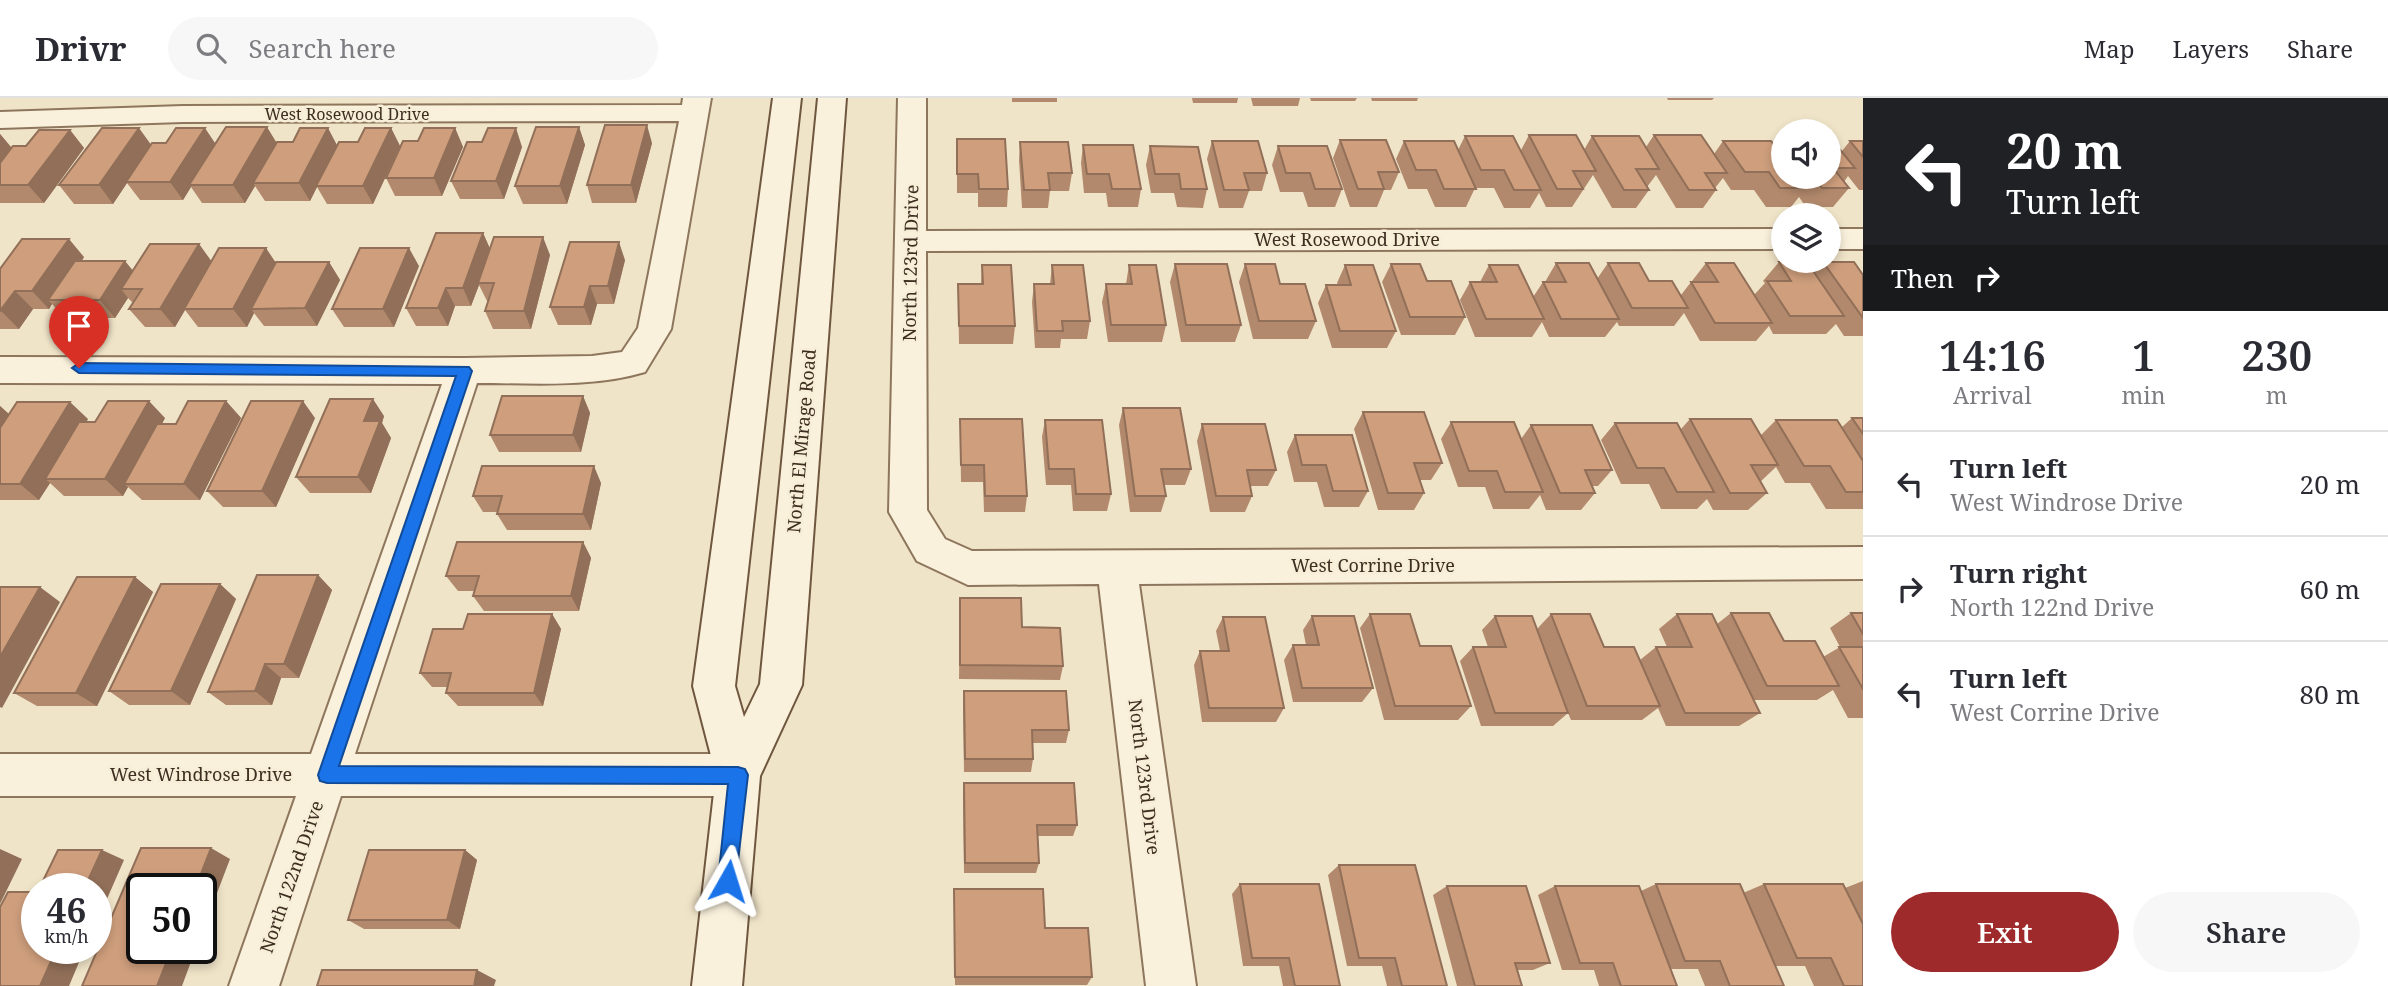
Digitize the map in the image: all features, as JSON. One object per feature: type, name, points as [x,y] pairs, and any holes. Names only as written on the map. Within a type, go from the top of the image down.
[{"type":"street","name":"North El Mirage Road","points":[[738,775],[713,686],[786,98]]},
{"type":"street","name":"North El Mirage Road","points":[[717,986],[738,775],[781,685],[832,98]]},
{"type":"street","name":"North 123rd Drive","points":[[908,512],[912,98]]},
{"type":"street","name":"West Rosewood Drive","points":[[0,120],[183,114],[695,106]]},
{"type":"street","points":[[0,370],[464,371],[592,369],[633,363],[654,329],[695,106]]},
{"type":"street","name":"West Rosewood Drive","points":[[912,241],[1771,239]]},
{"type":"street","points":[[1841,239],[1863,239]]},
{"type":"street","name":"North 122nd Drive","points":[[254,986],[464,371]]},
{"type":"street","name":"West Corrine Drive","points":[[908,512],[931,550],[968,568],[1863,563]]},
{"type":"street","name":"North 123rd Drive","points":[[1117,568],[1171,986]]},
{"type":"street","name":"West Windrose Drive","points":[[0,775],[738,775]]},
{"type":"building","points":[[605,125],[647,125],[631,185],[587,185]]},
{"type":"building","points":[[226,127],[267,127],[233,185],[189,185]]},
{"type":"building","points":[[536,127],[579,127],[560,186],[515,186]]},
{"type":"building","points":[[102,128],[139,128],[99,185],[59,185]]},
{"type":"building","points":[[176,128],[205,128],[170,182],[126,182],[152,143],[166,143]]},
{"type":"building","points":[[300,128],[328,128],[299,183],[253,183],[277,142],[293,142]]},
{"type":"building","points":[[365,128],[391,128],[363,186],[316,186],[339,142],[358,142]]},
{"type":"building","points":[[424,128],[455,128],[434,178],[386,178],[403,141],[418,141]]},
{"type":"building","points":[[488,128],[516,128],[496,181],[451,181],[467,142],[482,142]]},
{"type":"building","points":[[39,130],[70,130],[28,185],[0,185],[0,163],[13,146],[26,146]]},
{"type":"building","points":[[1529,135],[1576,135],[1596,171],[1573,171],[1583,189],[1557,189]]},
{"type":"building","points":[[1654,135],[1701,135],[1727,173],[1705,173],[1716,190],[1689,190]]},
{"type":"building","points":[[1465,136],[1513,136],[1541,190],[1514,190],[1504,170],[1481,170]]},
{"type":"building","points":[[1592,136],[1639,136],[1659,169],[1636,169],[1649,190],[1624,190]]},
{"type":"building","points":[[957,139],[1005,139],[1008,189],[979,189],[978,174],[957,174]]},
{"type":"building","points":[[1340,140],[1386,140],[1399,172],[1378,172],[1384,189],[1358,189]]},
{"type":"building","points":[[1212,141],[1258,141],[1267,173],[1244,173],[1249,190],[1224,190]]},
{"type":"building","points":[[1404,141],[1454,141],[1476,189],[1444,189],[1436,170],[1416,170]]},
{"type":"building","points":[[1723,141],[1771,141],[1771,175],[1769,172],[1745,172]]},
{"type":"building","points":[[1850,141],[1863,141],[1863,157]]},
{"type":"building","points":[[1020,142],[1068,142],[1072,173],[1048,173],[1050,190],[1024,190]]},
{"type":"building","points":[[1083,145],[1133,145],[1141,189],[1112,189],[1109,174],[1087,174]]},
{"type":"building","points":[[1150,146],[1198,147],[1207,189],[1181,189],[1179,174],[1155,174]]},
{"type":"building","points":[[1278,146],[1327,146],[1342,189],[1315,189],[1310,173],[1286,173]]},
{"type":"building","points":[[1841,151],[1855,168],[1841,168]]},
{"type":"building","points":[[1841,178],[1849,188],[1841,188]]},
{"type":"building","points":[[436,233],[483,233],[463,288],[446,288],[438,308],[406,308]]},
{"type":"building","points":[[494,237],[543,237],[524,311],[485,311],[494,283],[478,283]]},
{"type":"building","points":[[22,239],[69,239],[32,291],[15,291],[0,311],[0,269]]},
{"type":"building","points":[[570,242],[619,242],[608,286],[590,286],[584,307],[550,307]]},
{"type":"building","points":[[150,244],[199,244],[160,309],[129,309],[142,289],[121,289]]},
{"type":"building","points":[[219,248],[266,248],[233,309],[184,309]]},
{"type":"building","points":[[360,248],[409,248],[383,309],[332,309]]},
{"type":"building","points":[[75,261],[125,261],[100,300],[48,300]]},
{"type":"building","points":[[276,262],[329,262],[305,308],[251,309]]},
{"type":"building","points":[[1841,262],[1854,262],[1863,275],[1863,318],[1831,273],[1841,273]]},
{"type":"building","points":[[1556,263],[1589,263],[1619,319],[1561,319],[1543,282],[1566,282]]},
{"type":"building","points":[[1608,263],[1639,263],[1649,281],[1672,281],[1688,308],[1632,308]]},
{"type":"building","points":[[1706,263],[1734,263],[1772,323],[1715,323],[1691,282],[1718,282]]},
{"type":"building","points":[[1175,264],[1227,264],[1241,325],[1186,325]]},
{"type":"building","points":[[1245,264],[1275,264],[1280,284],[1305,284],[1316,321],[1259,321]]},
{"type":"building","points":[[1391,264],[1420,264],[1427,281],[1451,281],[1465,317],[1410,317]]},
{"type":"building","points":[[982,265],[1011,265],[1015,326],[959,326],[958,284],[983,284]]},
{"type":"building","points":[[1052,265],[1083,265],[1090,321],[1062,321],[1063,331],[1037,331],[1034,284],[1054,284]]},
{"type":"building","points":[[1129,265],[1156,265],[1166,325],[1111,325],[1106,284],[1132,284]]},
{"type":"building","points":[[1345,265],[1373,265],[1396,331],[1340,331],[1326,285],[1351,285]]},
{"type":"building","points":[[1489,265],[1518,265],[1544,319],[1486,319],[1470,282],[1497,282]]},
{"type":"building","points":[[1786,273],[1815,273],[1844,316],[1790,316],[1767,281],[1791,281]]},
{"type":"building","points":[[502,396],[583,396],[573,435],[490,435]]},
{"type":"building","points":[[330,399],[373,399],[364,421],[380,421],[358,477],[296,477]]},
{"type":"building","points":[[108,401],[149,401],[105,479],[45,479],[79,422],[95,422]]},
{"type":"building","points":[[188,401],[226,401],[184,484],[124,484],[157,424],[176,424]]},
{"type":"building","points":[[251,401],[303,401],[262,491],[207,491]]},
{"type":"building","points":[[17,402],[70,402],[20,484],[0,484],[0,428]]},
{"type":"building","points":[[1123,408],[1180,408],[1191,469],[1161,469],[1166,496],[1135,496]]},
{"type":"building","points":[[1363,412],[1424,412],[1442,463],[1414,463],[1424,493],[1388,493]]},
{"type":"building","points":[[1852,418],[1863,418],[1863,434]]},
{"type":"building","points":[[960,419],[1022,419],[1027,496],[985,496],[984,465],[961,465]]},
{"type":"building","points":[[1690,419],[1751,419],[1778,465],[1751,465],[1767,493],[1730,493]]},
{"type":"building","points":[[1045,420],[1102,420],[1111,494],[1076,494],[1074,469],[1049,469]]},
{"type":"building","points":[[1776,420],[1837,420],[1863,461],[1863,492],[1846,492],[1830,466],[1804,466]]},
{"type":"building","points":[[1451,422],[1514,422],[1543,492],[1505,492],[1497,471],[1469,471]]},
{"type":"building","points":[[1615,423],[1677,423],[1714,492],[1677,492],[1664,468],[1637,468]]},
{"type":"building","points":[[1202,424],[1265,424],[1276,470],[1247,470],[1252,496],[1216,496]]},
{"type":"building","points":[[1531,425],[1592,425],[1612,470],[1585,470],[1595,493],[1560,493]]},
{"type":"building","points":[[1295,435],[1352,435],[1368,491],[1333,491],[1326,465],[1302,465]]},
{"type":"building","points":[[482,466],[594,466],[583,514],[497,514],[502,496],[473,496]]},
{"type":"building","points":[[457,542],[583,542],[571,596],[473,596],[479,576],[446,576]]},
{"type":"building","points":[[257,575],[318,575],[284,664],[265,664],[255,691],[208,692]]},
{"type":"building","points":[[77,577],[135,577],[76,693],[14,693]]},
{"type":"building","points":[[161,584],[220,584],[171,691],[109,691]]},
{"type":"building","points":[[0,587],[40,587],[0,657]]},
{"type":"building","points":[[960,598],[1021,598],[1022,627],[1060,628],[1063,666],[960,665]]},
{"type":"building","points":[[1731,613],[1769,613],[1784,641],[1815,641],[1839,686],[1767,686]]},
{"type":"building","points":[[1851,613],[1863,613],[1863,634]]},
{"type":"building","points":[[468,614],[552,614],[534,693],[446,693],[451,673],[420,673],[433,629],[463,629]]},
{"type":"building","points":[[1370,614],[1410,614],[1420,646],[1451,646],[1471,706],[1395,706]]},
{"type":"building","points":[[1551,614],[1590,614],[1604,647],[1634,647],[1660,706],[1587,706]]},
{"type":"building","points":[[1677,614],[1712,614],[1760,713],[1685,713],[1656,647],[1692,647]]},
{"type":"building","points":[[1312,616],[1354,616],[1373,688],[1302,688],[1293,645],[1319,645]]},
{"type":"building","points":[[1495,616],[1532,616],[1568,713],[1495,713],[1473,647],[1506,647]]},
{"type":"building","points":[[1223,617],[1265,617],[1284,708],[1209,708],[1200,651],[1229,651]]},
{"type":"building","points":[[1839,647],[1863,647],[1863,689]]},
{"type":"building","points":[[964,691],[1066,691],[1069,730],[1032,730],[1033,759],[965,759]]},
{"type":"building","points":[[964,783],[1074,783],[1077,825],[1037,825],[1039,863],[965,863]]},
{"type":"building","points":[[141,848],[211,848],[201,873],[130,873]]},
{"type":"building","points":[[58,850],[102,850],[91,873],[47,873]]},
{"type":"building","points":[[369,850],[465,850],[447,920],[348,920]]},
{"type":"building","points":[[1339,865],[1415,865],[1447,986],[1402,986],[1395,958],[1359,958]]},
{"type":"building","points":[[126,883],[126,964],[166,964],[157,986],[82,986],[91,964],[112,964],[112,916]]},
{"type":"building","points":[[1240,884],[1319,884],[1340,986],[1295,986],[1289,958],[1252,958]]},
{"type":"building","points":[[1656,884],[1740,884],[1784,986],[1730,986],[1720,961],[1685,961]]},
{"type":"building","points":[[1764,884],[1843,884],[1863,924],[1863,986],[1844,986],[1831,958],[1797,958]]},
{"type":"building","points":[[1447,886],[1526,886],[1550,963],[1515,963],[1522,986],[1475,986]]},
{"type":"building","points":[[1555,886],[1639,886],[1677,986],[1621,986],[1613,963],[1580,963]]},
{"type":"building","points":[[954,889],[1043,889],[1045,928],[1088,928],[1092,977],[955,977]]},
{"type":"building","points":[[8,892],[21,892],[21,964],[50,964],[40,986],[0,986],[0,907]]},
{"type":"building","points":[[322,970],[477,970],[474,986],[317,986]]},
{"type":"route","points":[[79,368],[464,371],[327,775],[738,775],[728,881]]}]
